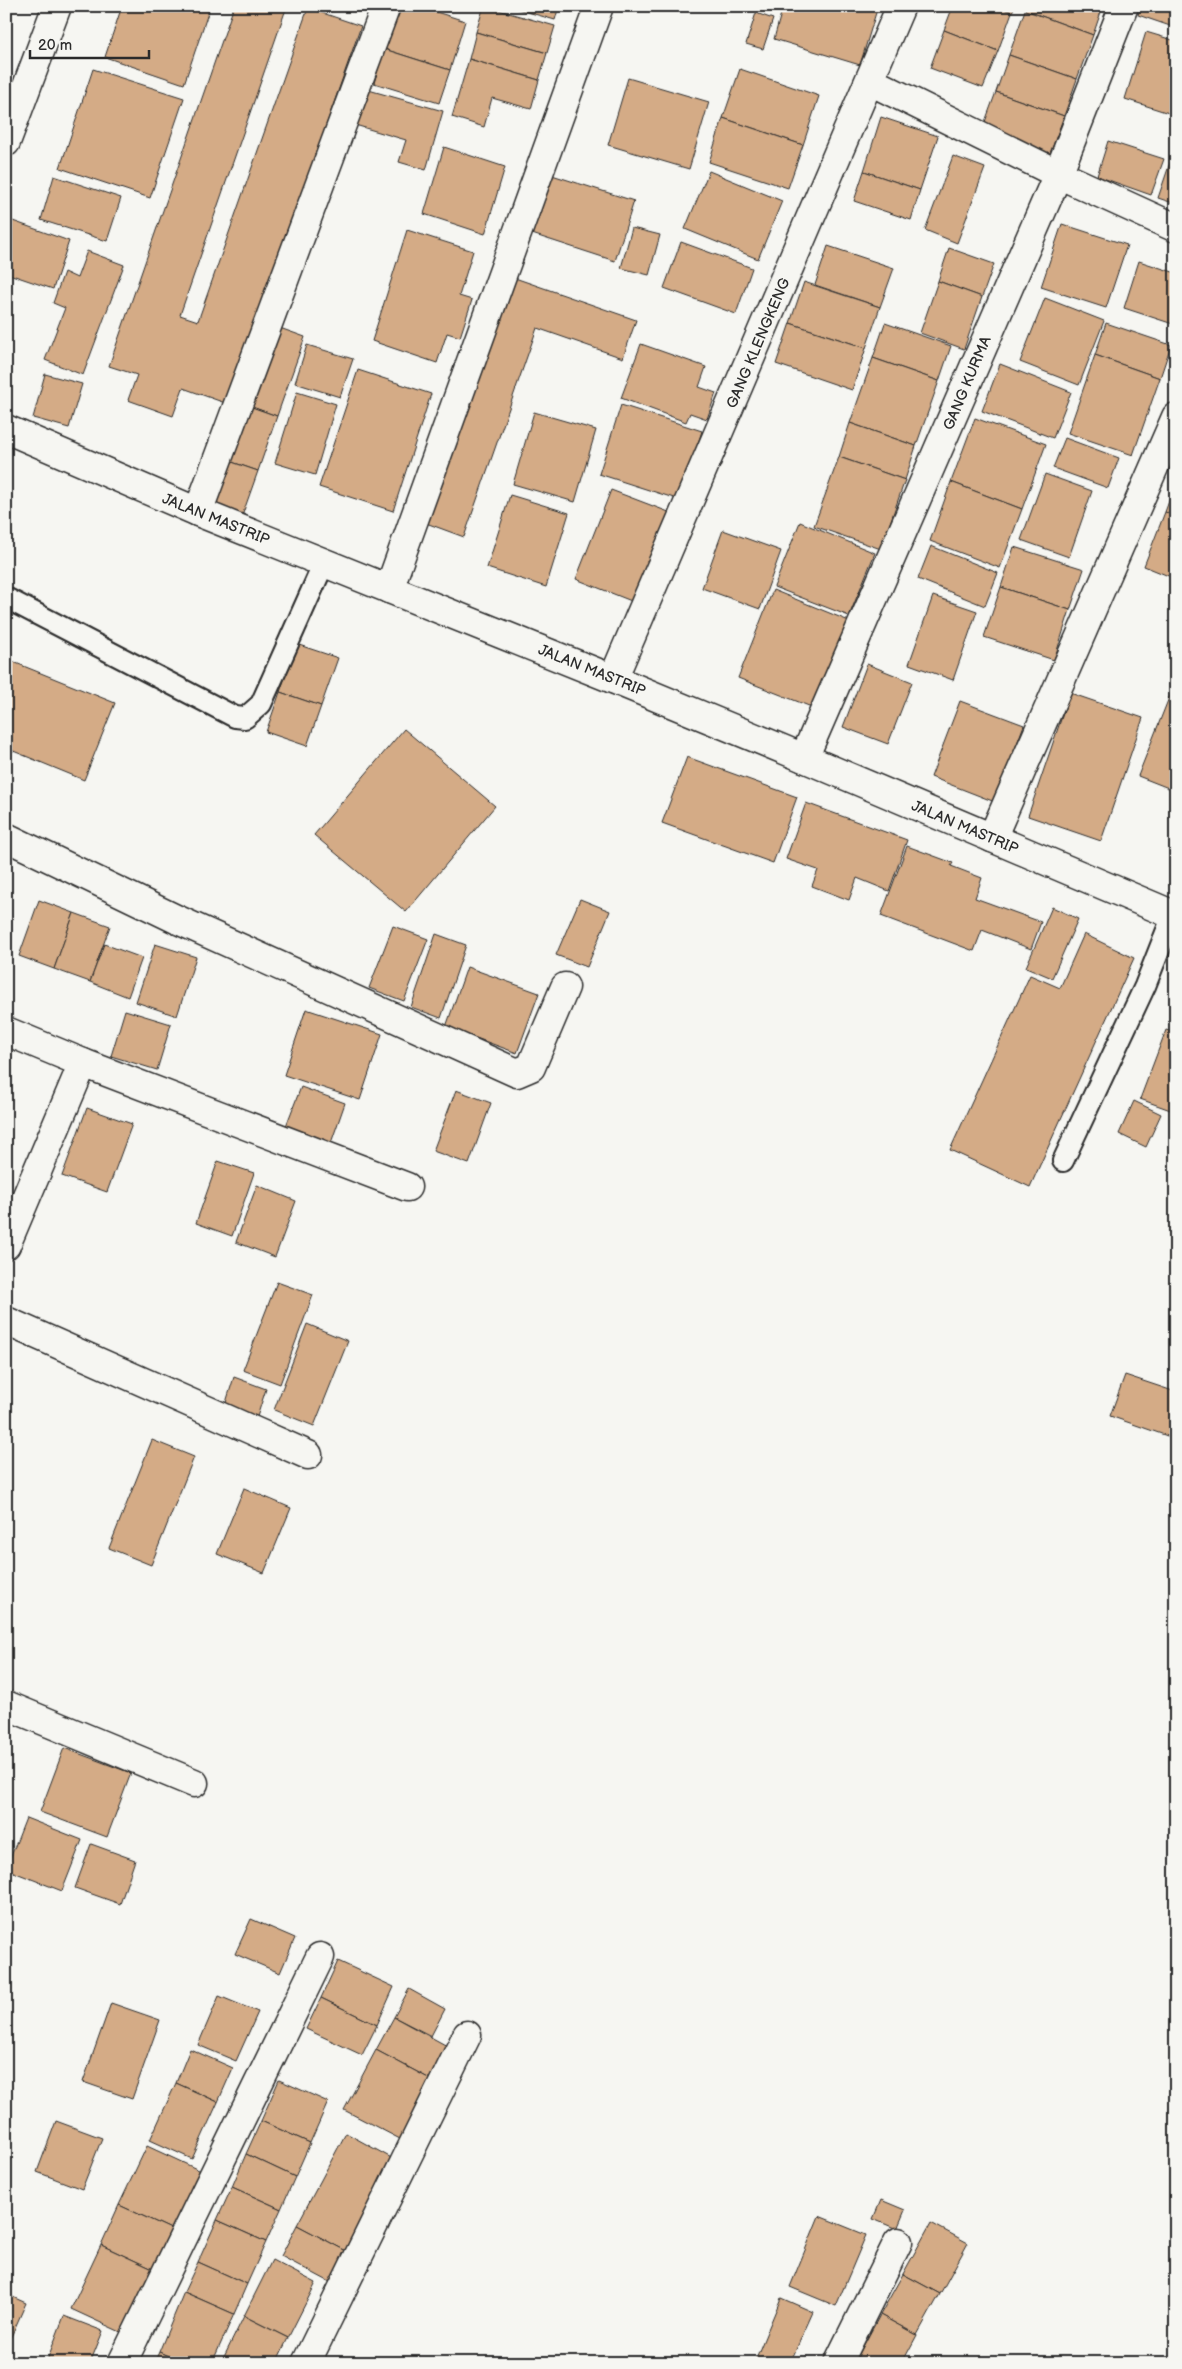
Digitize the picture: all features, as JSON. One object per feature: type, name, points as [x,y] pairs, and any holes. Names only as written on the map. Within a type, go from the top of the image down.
[{"type":"street","points":[[6,142],[57,6]]},
{"type":"street","points":[[198,512],[386,6]]},
{"type":"street","points":[[389,589],[599,6]]},
{"type":"street","name":"GANG KLENGKENG","points":[[613,678],[901,6]]},
{"type":"street","name":"GANG KURMA","points":[[804,758],[1058,174],[1124,6]]},
{"type":"street","points":[[870,81],[1058,174],[1176,228]]},
{"type":"street","points":[[992,838],[1176,417]]},
{"type":"street","name":"JALAN MASTRIP","points":[[6,429],[198,512],[613,678],[1175,914]]},
{"type":"street","points":[[6,837],[176,919],[517,1073],[531,1067],[565,987]]},
{"type":"street","points":[[6,1030],[83,1063],[407,1187]]},
{"type":"street","points":[[6,1245],[83,1063]]},
{"type":"street","points":[[6,1321],[308,1455]]},
{"type":"street","points":[[6,1706],[194,1783]]},
{"type":"street","points":[[122,2363],[320,1957]]},
{"type":"street","points":[[306,2363],[467,2035]]},
{"type":"street","points":[[838,2363],[898,2242]]},
{"type":"lane","points":[[6,598],[235,717],[245,718],[261,704],[324,563]]},
{"type":"lane","points":[[1063,1161],[1145,986],[1175,914]]},
{"type":"building","points":[[122,6],[210,7],[184,84],[105,57]]},
{"type":"building","points":[[234,6],[287,6],[180,315],[198,321],[308,8],[361,26],[228,404],[183,388],[173,416],[128,400],[137,375],[109,366]]},
{"type":"building","points":[[397,6],[417,6],[465,21],[450,70],[384,49]]},
{"type":"building","points":[[484,6],[555,26],[547,53],[476,32]]},
{"type":"building","points":[[507,6],[559,6],[555,20]]},
{"type":"building","points":[[783,6],[878,6],[860,65],[774,39]]},
{"type":"building","points":[[953,6],[996,6],[1012,12],[998,51],[944,30]]},
{"type":"building","points":[[996,6],[1015,6],[1012,12]]},
{"type":"building","points":[[1027,6],[1103,6],[1093,35],[1025,10]]},
{"type":"building","points":[[1141,6],[1176,6],[1176,28],[1138,15]]},
{"type":"building","points":[[1025,10],[1093,35],[1077,79],[1009,55]]},
{"type":"building","points":[[756,13],[773,19],[763,49],[746,44]]},
{"type":"building","points":[[944,30],[998,51],[983,88],[930,68]]},
{"type":"building","points":[[476,32],[547,53],[539,80],[469,59]]},
{"type":"building","points":[[1146,32],[1176,41],[1175,115],[1125,99]]},
{"type":"building","points":[[384,49],[450,70],[439,103],[374,83]]},
{"type":"building","points":[[1009,55],[1077,79],[1064,116],[996,92]]},
{"type":"building","points":[[469,59],[539,80],[531,109],[492,98],[484,127],[452,117]]},
{"type":"building","points":[[93,69],[184,98],[150,198],[60,168]]},
{"type":"building","points":[[740,69],[819,96],[803,145],[723,118]]},
{"type":"building","points":[[628,78],[709,102],[689,169],[608,145]]},
{"type":"building","points":[[365,89],[443,111],[426,170],[399,162],[406,140],[355,125]]},
{"type":"building","points":[[996,92],[1064,116],[1050,154],[982,130]]},
{"type":"building","points":[[881,117],[938,136],[920,190],[864,171]]},
{"type":"building","points":[[723,118],[803,145],[788,188],[709,162]]},
{"type":"building","points":[[1108,141],[1164,159],[1151,195],[1097,176]]},
{"type":"building","points":[[444,147],[505,167],[485,234],[424,214]]},
{"type":"building","points":[[1176,149],[1176,204],[1158,198]]},
{"type":"building","points":[[953,156],[985,168],[957,243],[925,230]]},
{"type":"building","points":[[709,171],[782,201],[758,259],[685,229]]},
{"type":"building","points":[[864,171],[920,190],[911,220],[854,201]]},
{"type":"building","points":[[552,175],[634,201],[615,261],[532,234]]},
{"type":"building","points":[[54,176],[121,198],[107,241],[41,220]]},
{"type":"building","points":[[10,220],[69,241],[53,289],[6,273],[6,231]]},
{"type":"building","points":[[1062,224],[1127,245],[1106,308],[1041,287]]},
{"type":"building","points":[[632,228],[660,235],[649,275],[621,268]]},
{"type":"building","points":[[407,230],[473,251],[459,296],[472,300],[460,337],[447,333],[437,363],[372,341]]},
{"type":"building","points":[[681,242],[752,268],[736,314],[664,288]]},
{"type":"building","points":[[828,246],[894,268],[880,307],[815,285]]},
{"type":"building","points":[[949,248],[994,264],[982,297],[938,281]]},
{"type":"building","points":[[87,251],[124,265],[83,375],[45,360],[65,308],[53,303],[64,272],[77,278]]},
{"type":"building","points":[[1139,261],[1176,273],[1176,325],[1124,308]]},
{"type":"building","points":[[512,277],[636,320],[623,358],[537,328],[464,537],[426,523]]},
{"type":"building","points":[[938,281],[982,297],[964,349],[920,333]]},
{"type":"building","points":[[804,282],[880,307],[866,348],[790,323]]},
{"type":"building","points":[[1045,298],[1104,321],[1079,385],[1020,362]]},
{"type":"building","points":[[790,323],[866,348],[852,390],[776,364]]},
{"type":"building","points":[[885,323],[951,346],[939,381],[873,358]]},
{"type":"building","points":[[1106,323],[1171,345],[1160,378],[1095,355]]},
{"type":"building","points":[[277,327],[305,337],[277,416],[249,406]]},
{"type":"building","points":[[641,344],[706,367],[699,387],[716,393],[707,419],[690,413],[686,422],[621,398]]},
{"type":"building","points":[[307,345],[353,359],[340,397],[295,383]]},
{"type":"building","points":[[1095,355],[1160,378],[1133,455],[1068,433]]},
{"type":"building","points":[[873,358],[939,381],[916,446],[850,423]]},
{"type":"building","points":[[1000,364],[1071,392],[1053,438],[982,411]]},
{"type":"building","points":[[358,370],[431,394],[393,511],[319,487]]},
{"type":"building","points":[[45,374],[82,384],[69,428],[33,418]]},
{"type":"building","points":[[297,392],[336,404],[315,475],[275,463]]},
{"type":"building","points":[[621,405],[702,431],[680,500],[599,474]]},
{"type":"building","points":[[249,406],[277,416],[258,471],[229,461]]},
{"type":"building","points":[[534,412],[596,430],[575,502],[513,484]]},
{"type":"building","points":[[975,418],[1046,444],[1022,509],[951,482]]},
{"type":"building","points":[[850,423],[916,446],[905,480],[839,457]]},
{"type":"building","points":[[1065,438],[1119,458],[1108,488],[1053,468]]},
{"type":"building","points":[[839,457],[905,480],[881,549],[814,526]]},
{"type":"building","points":[[229,461],[258,471],[242,516],[213,505]]},
{"type":"building","points":[[1045,474],[1092,491],[1069,557],[1021,540]]},
{"type":"building","points":[[951,482],[1022,509],[1000,568],[930,541]]},
{"type":"building","points":[[1176,482],[1176,516],[1165,512]]},
{"type":"building","points":[[611,490],[674,514],[639,604],[576,579]]},
{"type":"building","points":[[510,495],[569,513],[546,587],[487,568]]},
{"type":"building","points":[[1165,512],[1176,516],[1176,579],[1144,566]]},
{"type":"building","points":[[800,522],[875,553],[849,616],[774,587]]},
{"type":"building","points":[[723,530],[781,551],[760,609],[702,588]]},
{"type":"building","points":[[931,546],[998,573],[985,606],[918,579]]},
{"type":"building","points":[[1014,547],[1084,569],[1070,610],[1001,587]]},
{"type":"building","points":[[1001,587],[1070,610],[1054,660],[984,637]]},
{"type":"building","points":[[773,590],[849,621],[814,708],[738,678]]},
{"type":"building","points":[[933,596],[977,611],[953,680],[909,664]]},
{"type":"building","points":[[296,644],[338,658],[321,706],[280,692]]},
{"type":"building","points":[[6,659],[115,703],[84,780],[6,748]]},
{"type":"building","points":[[867,664],[912,682],[888,744],[843,727]]},
{"type":"building","points":[[1176,680],[1176,791],[1138,776]]},
{"type":"building","points":[[280,692],[321,706],[307,746],[266,732]]},
{"type":"building","points":[[1070,693],[1143,718],[1101,841],[1028,816]]},
{"type":"building","points":[[960,701],[1024,725],[995,802],[931,777]]},
{"type":"building","points":[[404,729],[495,806],[406,912],[314,835]]},
{"type":"building","points":[[687,757],[797,797],[773,863],[662,823]]},
{"type":"building","points":[[806,803],[907,840],[889,891],[857,878],[849,900],[812,886],[818,870],[786,859]]},
{"type":"building","points":[[907,846],[953,863],[951,866],[982,878],[975,898],[1041,922],[1031,949],[982,930],[974,951],[881,916]]},
{"type":"building","points":[[580,899],[610,911],[587,967],[556,955]]},
{"type":"building","points":[[39,900],[74,913],[54,969],[19,956]]},
{"type":"building","points":[[1052,907],[1078,919],[1052,978],[1026,967]]},
{"type":"building","points":[[74,913],[110,926],[90,982],[54,969]]},
{"type":"building","points":[[393,926],[428,939],[404,1001],[369,988]]},
{"type":"building","points":[[436,934],[466,945],[441,1018],[411,1007]]},
{"type":"building","points":[[1084,934],[1134,958],[1030,1187],[950,1150],[1030,975],[1060,988]]},
{"type":"building","points":[[104,944],[142,958],[128,997],[90,982]]},
{"type":"building","points":[[155,944],[196,957],[177,1016],[136,1002]]},
{"type":"building","points":[[467,967],[539,993],[517,1053],[446,1027]]},
{"type":"building","points":[[306,1009],[382,1034],[360,1100],[284,1075]]},
{"type":"building","points":[[125,1010],[171,1024],[157,1070],[111,1056]]},
{"type":"building","points":[[1166,1030],[1176,1033],[1176,1112],[1140,1099]]},
{"type":"building","points":[[301,1087],[345,1103],[331,1143],[286,1126]]},
{"type":"building","points":[[456,1090],[491,1103],[469,1164],[433,1151]]},
{"type":"building","points":[[1134,1101],[1161,1114],[1146,1147],[1119,1134]]},
{"type":"building","points":[[87,1108],[132,1124],[107,1192],[62,1176]]},
{"type":"building","points":[[218,1161],[254,1173],[232,1236],[196,1223]]},
{"type":"building","points":[[257,1185],[296,1201],[275,1257],[236,1242]]},
{"type":"building","points":[[277,1282],[313,1295],[280,1384],[243,1370]]},
{"type":"building","points":[[307,1324],[348,1341],[314,1426],[274,1410]]},
{"type":"building","points":[[1125,1375],[1176,1392],[1176,1439],[1110,1416]]},
{"type":"building","points":[[234,1377],[266,1389],[256,1420],[224,1409]]},
{"type":"building","points":[[152,1440],[194,1457],[151,1565],[109,1548]]},
{"type":"building","points":[[244,1488],[291,1508],[264,1573],[217,1554]]},
{"type":"building","points":[[64,1748],[131,1773],[107,1837],[40,1812]]},
{"type":"building","points":[[26,1818],[82,1840],[62,1891],[6,1869]]},
{"type":"building","points":[[91,1844],[135,1860],[120,1904],[75,1888]]},
{"type":"building","points":[[251,1919],[295,1938],[280,1973],[235,1954]]},
{"type":"building","points":[[338,1961],[394,1987],[377,2025],[321,1998]]},
{"type":"building","points":[[409,1989],[445,2009],[431,2036],[394,2017]]},
{"type":"building","points":[[219,1996],[258,2012],[236,2061],[198,2045]]},
{"type":"building","points":[[321,1998],[377,2025],[362,2055],[306,2029]]},
{"type":"building","points":[[111,2003],[160,2020],[132,2099],[83,2082]]},
{"type":"building","points":[[394,2017],[449,2047],[432,2080],[376,2050]]},
{"type":"building","points":[[190,2049],[233,2068],[218,2102],[176,2083]]},
{"type":"building","points":[[376,2050],[432,2080],[400,2139],[344,2110]]},
{"type":"building","points":[[279,2080],[328,2102],[310,2143],[261,2121]]},
{"type":"building","points":[[176,2083],[218,2102],[192,2159],[150,2140]]},
{"type":"building","points":[[56,2121],[102,2138],[82,2189],[37,2172]]},
{"type":"building","points":[[261,2121],[310,2143],[295,2177],[246,2154]]},
{"type":"building","points":[[346,2133],[395,2160],[346,2251],[297,2225]]},
{"type":"building","points":[[147,2146],[201,2171],[173,2230],[119,2205]]},
{"type":"building","points":[[246,2154],[295,2177],[281,2209],[232,2187]]},
{"type":"building","points":[[232,2187],[281,2209],[266,2242],[217,2220]]},
{"type":"building","points":[[881,2200],[905,2210],[897,2229],[873,2219]]},
{"type":"building","points":[[119,2205],[173,2230],[155,2270],[101,2245]]},
{"type":"building","points":[[819,2216],[866,2235],[836,2306],[790,2287]]},
{"type":"building","points":[[217,2220],[266,2242],[247,2284],[198,2262]]},
{"type":"building","points":[[931,2223],[968,2243],[940,2294],[903,2274]]},
{"type":"building","points":[[297,2225],[346,2251],[330,2282],[281,2256]]},
{"type":"building","points":[[101,2245],[155,2270],[125,2334],[71,2309]]},
{"type":"building","points":[[272,2260],[316,2283],[288,2338],[244,2316]]},
{"type":"building","points":[[198,2262],[247,2284],[234,2314],[184,2292]]},
{"type":"building","points":[[903,2274],[940,2294],[917,2335],[880,2315]]},
{"type":"building","points":[[184,2292],[234,2314],[212,2363],[184,2363],[159,2352]]},
{"type":"building","points":[[6,2294],[26,2303],[6,2348]]},
{"type":"building","points":[[781,2298],[813,2312],[790,2363],[754,2363]]},
{"type":"building","points":[[880,2315],[917,2335],[902,2363],[854,2363]]},
{"type":"building","points":[[64,2316],[103,2331],[90,2363],[46,2363]]},
{"type":"building","points":[[244,2316],[288,2338],[276,2363],[221,2363]]},
{"type":"building","points":[[159,2352],[184,2363],[154,2363]]}]
